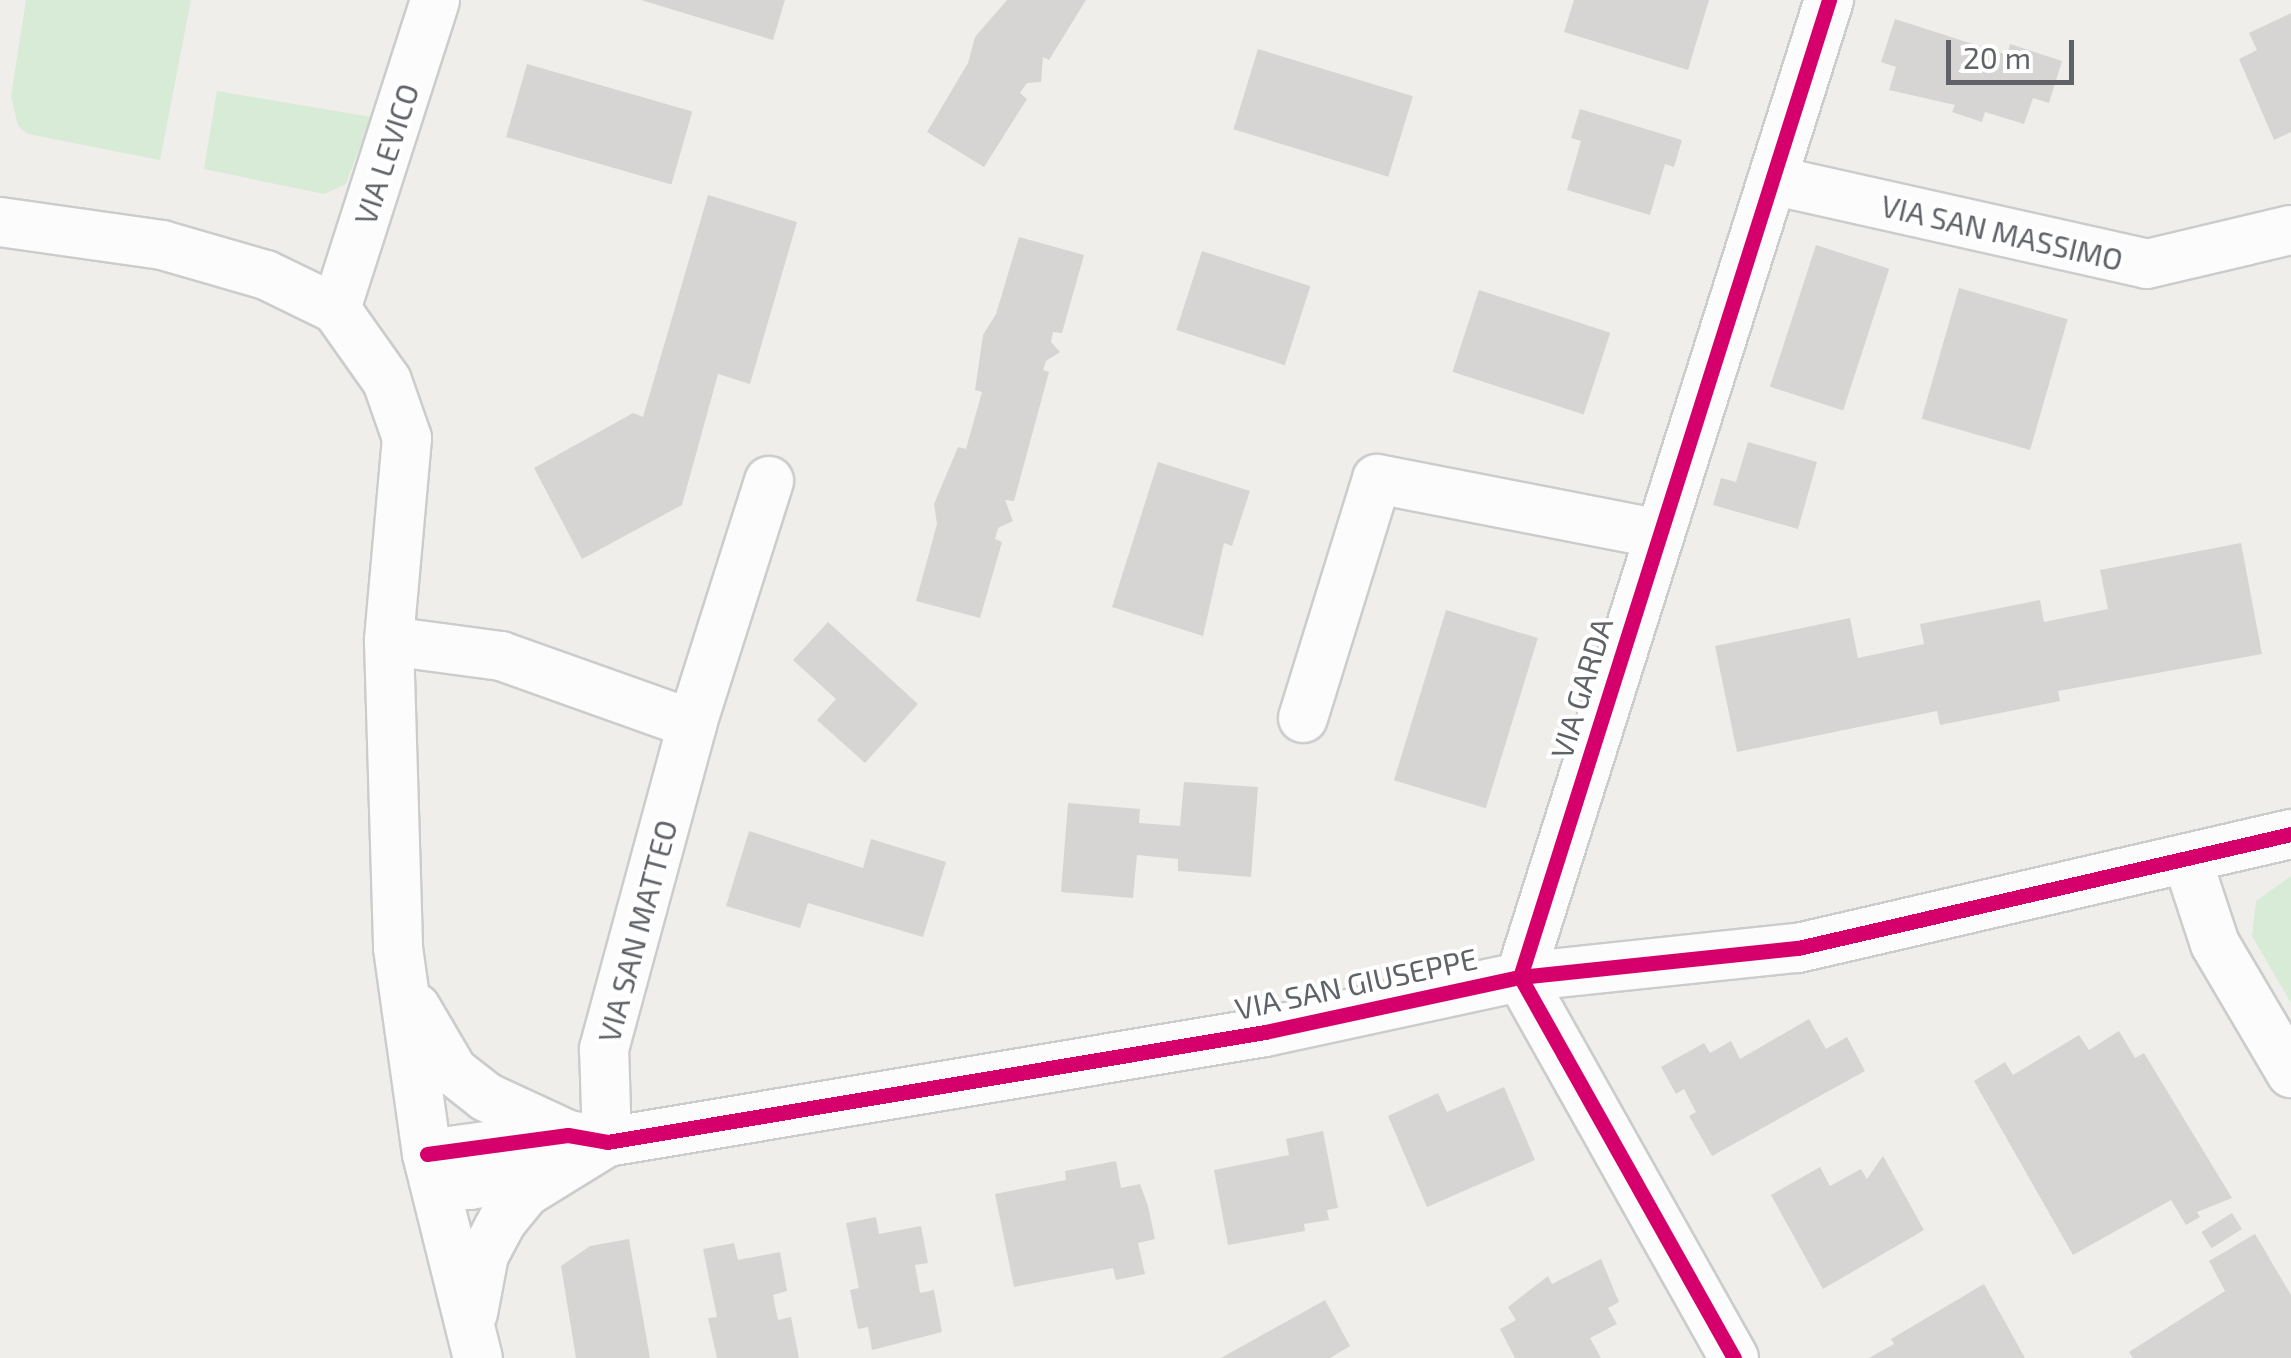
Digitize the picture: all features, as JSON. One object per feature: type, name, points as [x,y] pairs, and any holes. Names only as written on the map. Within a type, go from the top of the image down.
[{"type":"street","name":"VIA LEVICO","points":[[336,309],[435,0]]},
{"type":"street","name":"VIA GARDA","points":[[1520,977],[1829,0]]},
{"type":"street","name":"VIA SAN MASSIMO","points":[[1772,180],[2146,264],[2291,230]]},
{"type":"street","points":[[0,222],[162,245],[266,275],[336,309],[387,381],[407,438],[389,641],[403,981],[429,1160],[476,1349]]},
{"type":"street","points":[[1303,718],[1377,479],[1659,534]]},
{"type":"street","name":"VIA SAN MATTEO","points":[[583,1148],[604,1049],[692,724],[769,480]]},
{"type":"street","points":[[389,641],[502,656],[692,724]]},
{"type":"street","name":"VIA SAN GIUSEPPE","points":[[429,1160],[583,1148],[1266,1032],[1520,977],[1798,948],[2291,834]]},
{"type":"street","points":[[2187,859],[2215,944],[2291,1073]]},
{"type":"street","points":[[1520,977],[1734,1358]]},
{"type":"street","points":[[403,981],[453,1071],[486,1097],[583,1148]]},
{"type":"street","name":"VIA SAN GIUSEPPE","points":[[476,1349],[473,1292],[502,1220],[526,1192],[583,1148]]},
{"type":"green space","points":[[26,0],[191,0],[160,160],[28,134],[18,126],[11,96]]},
{"type":"green space","points":[[217,91],[371,117],[346,184],[324,194],[204,169]]},
{"type":"green space","points":[[2291,876],[2291,1003],[2252,936],[2256,901]]},
{"type":"building","points":[[641,0],[785,0],[773,40]]},
{"type":"building","points":[[1007,0],[1086,0],[1049,60],[1043,57],[1041,82],[1027,83],[1020,93],[1027,99],[984,167],[927,132],[968,63],[975,37]]},
{"type":"building","points":[[1574,0],[1709,0],[1688,70],[1564,32]]},
{"type":"building","points":[[2291,13],[2291,132],[2274,140],[2239,59],[2257,50],[2249,33]]},
{"type":"building","points":[[1895,19],[2007,55],[2010,44],[2062,61],[2049,103],[2033,98],[2024,124],[1985,112],[1982,122],[1952,112],[1955,105],[1889,90],[1896,67],[1881,62]]},
{"type":"building","points":[[1258,49],[1413,96],[1388,177],[1233,129]]},
{"type":"building","points":[[527,64],[692,111],[671,184],[506,137]]},
{"type":"building","points":[[1580,109],[1682,140],[1674,167],[1665,164],[1650,215],[1567,190],[1581,141],[1571,138]]},
{"type":"building","points":[[708,195],[797,222],[750,384],[718,374],[682,505],[582,559],[534,468],[633,413],[643,417]]},
{"type":"building","points":[[1019,237],[1084,255],[1062,333],[1053,332],[1051,342],[1060,352],[1046,361],[1043,370],[1049,372],[1014,501],[1005,500],[1013,521],[998,528],[995,539],[1002,542],[980,618],[916,601],[937,524],[934,504],[958,447],[966,449],[982,392],[975,390],[983,335],[996,314]]},
{"type":"building","points":[[1816,245],[1889,269],[1843,411],[1770,387]]},
{"type":"building","points":[[1202,251],[1310,286],[1285,365],[1176,330]]},
{"type":"building","points":[[1959,288],[2068,319],[2030,450],[1922,419]]},
{"type":"building","points":[[1479,290],[1610,333],[1584,414],[1452,372]]},
{"type":"building","points":[[1748,442],[1817,462],[1798,529],[1713,505],[1721,478],[1736,482]]},
{"type":"building","points":[[1158,462],[1250,491],[1232,546],[1224,543],[1203,636],[1112,607]]},
{"type":"building","points":[[2241,543],[2262,654],[2058,691],[2060,701],[1940,725],[1937,711],[1737,752],[1715,646],[1850,618],[1858,658],[1924,644],[1920,624],[2040,600],[2044,622],[2108,609],[2100,570]]},
{"type":"building","points":[[1446,610],[1538,638],[1486,808],[1394,780]]},
{"type":"building","points":[[828,622],[918,704],[865,763],[817,720],[836,699],[793,660]]},
{"type":"building","points":[[1184,782],[1258,787],[1251,877],[1178,871],[1178,859],[1137,855],[1133,898],[1061,892],[1068,803],[1140,809],[1139,823],[1180,826]]},
{"type":"building","points":[[749,831],[863,868],[871,839],[946,862],[923,937],[808,903],[800,928],[726,906]]},
{"type":"building","points":[[1809,1019],[1826,1049],[1847,1037],[1865,1071],[1712,1156],[1689,1116],[1696,1112],[1684,1089],[1676,1094],[1661,1067],[1704,1043],[1710,1053],[1731,1041],[1740,1059]]},
{"type":"building","points":[[2119,1031],[2135,1058],[2144,1053],[2232,1198],[2197,1212],[2200,1217],[2186,1225],[2171,1200],[2073,1255],[1974,1081],[2005,1062],[2013,1075],[2079,1035],[2089,1050]]},
{"type":"building","points":[[1504,1087],[1535,1160],[1427,1207],[1388,1116],[1438,1093],[1447,1112]]},
{"type":"building","points":[[1323,1131],[1338,1208],[1327,1210],[1329,1220],[1304,1224],[1305,1231],[1228,1245],[1214,1170],[1289,1155],[1286,1139]]},
{"type":"building","points":[[1883,1156],[1924,1230],[1823,1289],[1771,1195],[1820,1167],[1830,1186],[1861,1169],[1867,1179]]},
{"type":"building","points":[[1116,1161],[1121,1188],[1140,1184],[1148,1206],[1155,1239],[1138,1243],[1145,1274],[1116,1280],[1113,1268],[1014,1287],[995,1194],[1066,1180],[1065,1171]]},
{"type":"building","points":[[2232,1213],[2242,1229],[2212,1248],[2201,1232]]},
{"type":"building","points":[[876,1217],[879,1234],[921,1226],[928,1263],[915,1265],[920,1293],[934,1290],[942,1332],[872,1350],[868,1327],[858,1329],[850,1290],[859,1288],[846,1223]]},
{"type":"building","points":[[2255,1234],[2291,1295],[2291,1358],[2133,1358],[2129,1352],[2225,1291],[2209,1261]]},
{"type":"building","points":[[629,1239],[650,1358],[576,1358],[561,1266],[590,1246]]},
{"type":"building","points":[[734,1243],[738,1260],[780,1252],[787,1291],[773,1295],[778,1320],[791,1317],[799,1358],[717,1358],[708,1318],[717,1317],[703,1249]]},
{"type":"building","points":[[1601,1259],[1619,1302],[1608,1308],[1617,1324],[1590,1338],[1601,1358],[1515,1358],[1500,1329],[1516,1320],[1508,1307],[1548,1276],[1552,1284]]},
{"type":"building","points":[[1984,1284],[2025,1358],[1869,1358],[1894,1344],[1891,1339]]},
{"type":"building","points":[[1325,1300],[1350,1346],[1330,1358],[1221,1358]]},
{"type":"cycle path","points":[[1734,1358],[1520,977],[1829,0]]},
{"type":"cycle path","points":[[427,1154],[568,1135],[607,1142],[1265,1032],[1520,977],[1798,948],[2291,834]]}]
